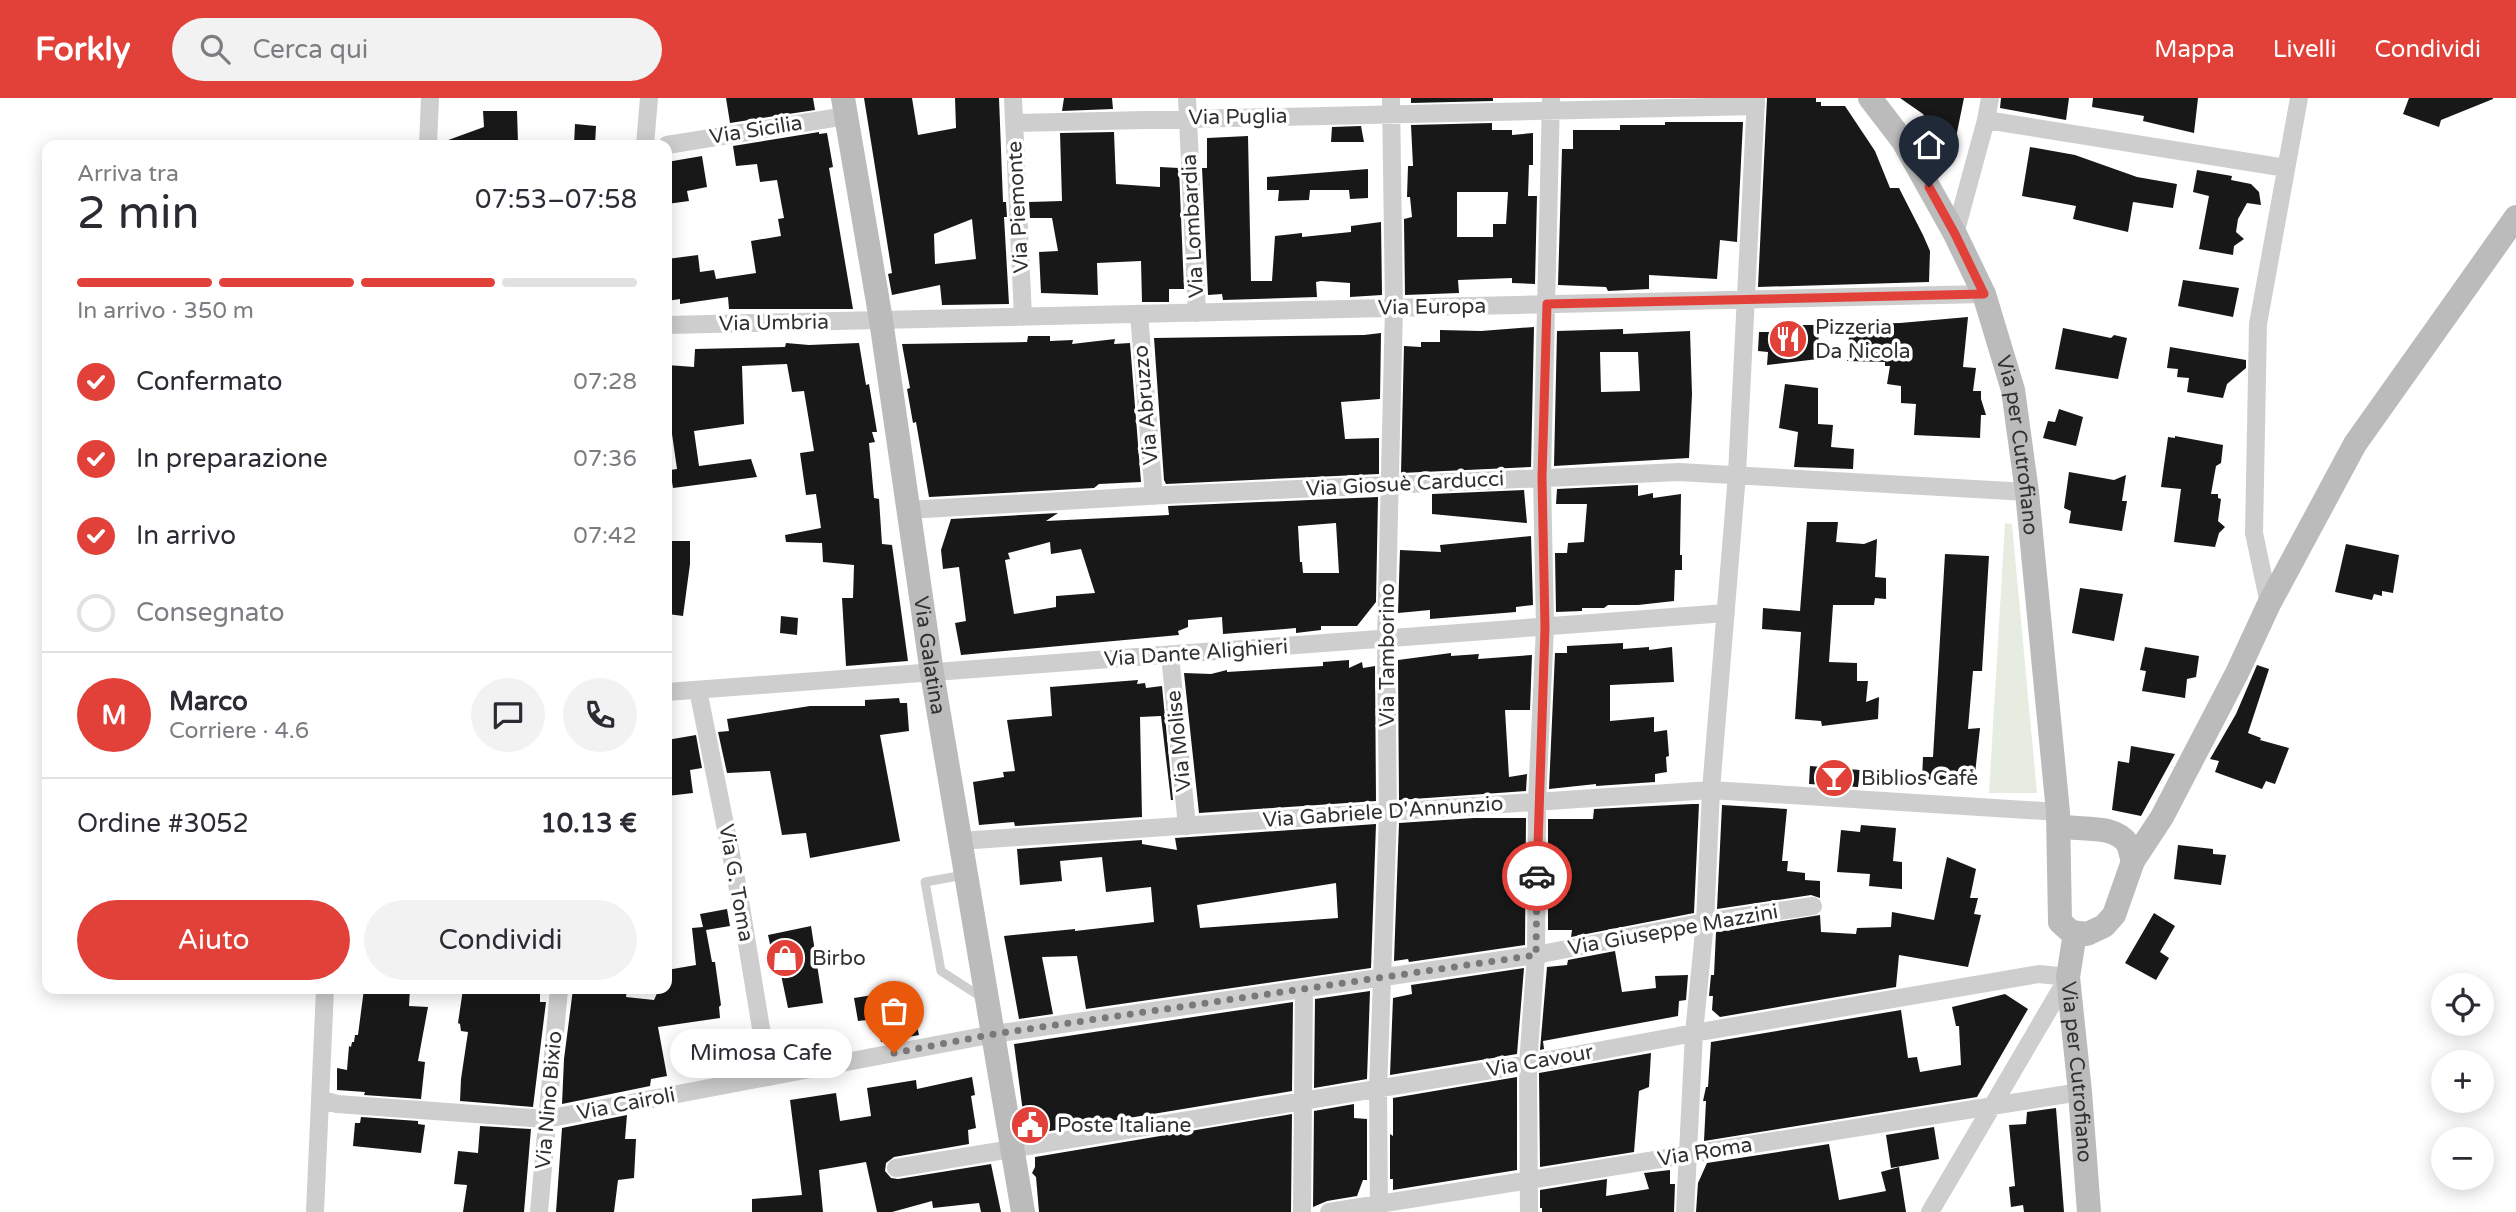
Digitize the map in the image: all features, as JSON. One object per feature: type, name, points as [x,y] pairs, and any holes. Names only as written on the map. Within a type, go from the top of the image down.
[{"type":"street","points":[[428,140],[430,98]]},
{"type":"street","points":[[645,140],[649,98]]},
{"type":"street","name":"Via Piemonte","points":[[1013,98],[1023,317]]},
{"type":"street","name":"Via Lombardia","points":[[1187,98],[1197,313]]},
{"type":"street","name":"Via per Cutrofiano","points":[[1870,98],[1903,141],[1955,234],[1984,294],[2013,390],[2027,492],[2058,819],[2060,922],[2076,933],[2068,977],[2089,1212]]},
{"type":"street","points":[[1955,234],[1990,98]]},
{"type":"street","points":[[2269,604],[2254,533],[2258,324],[2299,98]]},
{"type":"street","points":[[1685,1212],[1694,1033],[1705,922],[1710,790],[1737,474],[1756,102]]},
{"type":"street","name":"Via Puglia","points":[[1014,123],[1188,118],[1391,107],[1756,102]]},
{"type":"street","points":[[1529,1212],[1528,1064],[1536,955],[1538,801],[1545,627],[1542,477],[1551,105]]},
{"type":"street","name":"Via Sicilia","points":[[672,144],[845,107]]},
{"type":"street","name":"Via Galatina","points":[[845,107],[881,320],[932,673],[1023,1212]]},
{"type":"street","name":"Via Tamborino","points":[[1379,1208],[1380,978],[1388,814],[1388,486],[1394,308],[1391,107]]},
{"type":"street","points":[[1986,120],[2286,168]]},
{"type":"street","points":[[2076,933],[2087,934],[2104,926],[2114,915],[2133,861],[2162,817],[2237,673],[2269,604],[2355,444],[2516,217]]},
{"type":"street","name":"Via Europa","points":[[881,320],[1984,294]]},
{"type":"street","name":"Via Abruzzo","points":[[1139,314],[1154,496]]},
{"type":"street","name":"Via Umbria","points":[[672,325],[881,320]]},
{"type":"street","name":"Via Giosuè Carducci","points":[[908,510],[1679,472],[2027,492]]},
{"type":"street","name":"Via Dante Alighieri","points":[[672,692],[1726,613]]},
{"type":"street","name":"Via Molise","points":[[1170,655],[1187,826]]},
{"type":"street","name":"Via G. Toma","points":[[698,690],[738,889],[769,1077]]},
{"type":"street","name":"Via Gabriele D'Annunzio","points":[[960,841],[1710,790],[2058,819]]},
{"type":"street","points":[[2058,819],[2116,834],[2127,845],[2133,861]]},
{"type":"street","name":"Via Giuseppe Mazzini","points":[[994,1034],[1536,955],[1705,922],[1813,906]]},
{"type":"street","name":"Via Cavour","points":[[896,1168],[1528,1064],[2039,974],[2068,977]]},
{"type":"street","points":[[1930,1212],[2068,977]]},
{"type":"street","points":[[1302,1212],[1304,989]]},
{"type":"street","points":[[315,1212],[325,994]]},
{"type":"street","name":"Via Nino Bixio","points":[[539,1212],[558,994]]},
{"type":"street","name":"Via Cairoli","points":[[320,1098],[337,1104],[546,1119],[994,1034]]},
{"type":"street","name":"Via Roma","points":[[1329,1212],[1379,1208],[1529,1180],[2080,1092]]},
{"type":"lane","points":[[965,874],[925,882],[941,971],[989,1002]]},
{"type":"shaded area","points":[[2005,523],[2012,524],[2037,793],[1989,793]]},
{"type":"building","points":[[726,98],[813,98],[815,110],[730,123]]},
{"type":"building","points":[[864,98],[912,98],[918,135],[956,128],[955,98],[999,98],[1003,202],[1006,202],[1007,217],[1004,217],[1009,304],[942,305],[940,285],[892,295],[888,274],[892,273]],"holes":[[[972,219],[976,259],[935,264],[934,234]]]},
{"type":"building","points":[[1064,98],[1112,98],[1113,109],[1062,111]]},
{"type":"building","points":[[1411,98],[1493,98],[1493,101],[1411,103]]},
{"type":"building","points":[[1767,98],[1816,98],[1816,102],[1821,102],[1821,106],[1845,106],[1875,151],[1890,188],[1899,188],[1923,235],[1930,251],[1929,282],[1758,287]]},
{"type":"building","points":[[1900,98],[1964,98],[1954,147],[1941,140],[1923,114]]},
{"type":"building","points":[[2001,98],[2069,98],[2066,120],[2000,108]]},
{"type":"building","points":[[2093,98],[2198,98],[2194,133],[2143,121],[2144,116],[2092,107]]},
{"type":"building","points":[[2409,98],[2493,99],[2441,120],[2439,127],[2403,114]]},
{"type":"building","points":[[483,111],[517,111],[518,140],[448,140],[484,127]]},
{"type":"building","points":[[1665,122],[1743,122],[1737,242],[1720,240],[1717,279],[1649,275],[1649,289],[1608,291],[1606,287],[1558,285],[1562,149],[1573,149],[1573,130],[1620,130],[1620,125],[1665,125]]},
{"type":"building","points":[[1492,123],[1492,130],[1512,130],[1512,135],[1533,133],[1533,165],[1529,165],[1528,196],[1537,196],[1535,284],[1512,283],[1512,278],[1458,280],[1459,293],[1405,295],[1404,219],[1412,217],[1410,197],[1407,197],[1408,166],[1413,166],[1411,125]],"holes":[[[1457,192],[1508,192],[1506,224],[1493,224],[1493,237],[1457,237]]]},
{"type":"building","points":[[575,124],[596,126],[595,140],[574,140]]},
{"type":"building","points":[[1361,126],[1364,142],[1331,142],[1332,127]]},
{"type":"building","points":[[1114,132],[1116,184],[1160,187],[1160,167],[1179,168],[1184,289],[1169,289],[1169,302],[1142,302],[1141,261],[1097,263],[1098,295],[1041,293],[1039,252],[1058,251],[1052,218],[1030,218],[1029,202],[1062,201],[1060,133]]},
{"type":"building","points":[[827,133],[833,167],[829,168],[853,309],[729,309],[728,297],[680,304],[680,299],[672,300],[672,258],[698,255],[700,272],[714,270],[716,279],[756,273],[751,241],[781,236],[778,219],[784,218],[777,180],[760,182],[757,164],[736,166],[733,146]]},
{"type":"building","points":[[1248,136],[1251,281],[1272,281],[1275,236],[1302,233],[1302,237],[1351,232],[1351,226],[1381,222],[1382,295],[1350,297],[1350,283],[1321,281],[1316,282],[1317,297],[1223,300],[1222,294],[1208,295],[1202,168],[1207,168],[1207,138]]},
{"type":"building","points":[[2030,147],[2075,155],[2137,177],[2177,184],[2173,208],[2133,202],[2128,232],[2073,219],[2076,206],[2022,196]]},
{"type":"building","points":[[702,156],[707,187],[687,191],[689,201],[672,203],[672,161]]},
{"type":"building","points":[[1368,169],[1368,198],[1350,199],[1349,190],[1310,190],[1309,200],[1278,201],[1279,190],[1267,190],[1267,177]]},
{"type":"building","points":[[2197,170],[2232,176],[2231,180],[2251,184],[2259,192],[2261,205],[2247,203],[2238,219],[2236,232],[2244,239],[2234,246],[2233,255],[2199,249],[2209,196],[2193,192]]},
{"type":"building","points":[[2183,280],[2239,288],[2233,317],[2178,306]]},
{"type":"building","points":[[1968,317],[1963,367],[1976,368],[1973,391],[1981,391],[1986,415],[1981,415],[1980,438],[1914,435],[1916,404],[1901,403],[1901,386],[1887,384],[1890,366],[1885,366],[1885,362],[1847,361],[1850,324]]},
{"type":"building","points":[[1791,325],[1819,325],[1818,359],[1767,365],[1768,352],[1758,351],[1759,332],[1785,332]]},
{"type":"building","points":[[1534,327],[1531,467],[1401,473],[1404,346],[1421,347],[1421,342],[1440,342],[1440,330],[1481,331]]},
{"type":"building","points":[[2063,328],[2111,338],[2114,335],[2127,338],[2118,379],[2055,369]]},
{"type":"building","points":[[1623,329],[1623,334],[1690,331],[1692,394],[1689,458],[1554,466],[1557,331]],"holes":[[[1600,352],[1638,352],[1640,391],[1601,392]]]},
{"type":"building","points":[[1381,333],[1380,399],[1341,402],[1345,439],[1379,438],[1379,474],[1166,484],[1154,338]]},
{"type":"building","points":[[1028,336],[1050,336],[1050,341],[1073,340],[1072,344],[1115,339],[1114,344],[1130,343],[1141,482],[1099,484],[1094,488],[929,497],[916,422],[913,423],[907,389],[910,388],[902,344],[1027,342]]},
{"type":"building","points":[[786,343],[859,343],[877,432],[872,432],[875,442],[869,443],[874,498],[879,499],[882,544],[892,545],[908,661],[846,666],[842,598],[853,598],[854,565],[823,562],[822,543],[786,542],[785,535],[821,528],[816,494],[806,495],[800,453],[814,451],[804,391],[792,392],[787,364],[742,366],[744,424],[694,431],[699,466],[751,459],[757,477],[673,488],[672,470],[677,469],[672,434],[672,365],[694,367],[695,349],[785,347]]},
{"type":"building","points":[[2170,347],[2246,360],[2246,368],[2227,384],[2223,398],[2187,392],[2189,378],[2177,377],[2178,369],[2167,368]]},
{"type":"building","points":[[1785,384],[1818,388],[1818,424],[1833,425],[1831,447],[1854,449],[1853,469],[1794,467],[1798,432],[1779,428]]},
{"type":"building","points":[[2059,409],[2083,417],[2076,446],[2043,438],[2048,421],[2055,422]]},
{"type":"building","points":[[2168,437],[2223,445],[2221,463],[2216,466],[2211,494],[2218,494],[2221,499],[2218,521],[2225,527],[2219,533],[2215,547],[2174,542],[2181,489],[2161,487]]},
{"type":"building","points":[[2069,472],[2114,480],[2126,475],[2122,501],[2127,501],[2122,531],[2069,523],[2071,511],[2064,508]]},
{"type":"building","points":[[1638,485],[1638,496],[1653,493],[1653,498],[1681,494],[1682,570],[1675,570],[1674,601],[1608,605],[1604,608],[1582,608],[1582,611],[1556,612],[1555,553],[1567,553],[1568,543],[1584,542],[1587,504],[1556,504],[1557,489]]},
{"type":"building","points":[[1524,490],[1527,523],[1432,514],[1432,494]]},
{"type":"building","points":[[1378,497],[1376,602],[1357,626],[1321,626],[1321,630],[1296,633],[1296,628],[1223,634],[1222,617],[1188,620],[1188,627],[1178,631],[1179,635],[961,655],[955,623],[966,621],[959,567],[943,569],[941,550],[951,519],[1058,513],[1046,521],[1169,515],[1168,506]],"holes":[[[1336,523],[1339,573],[1303,573],[1298,526]],[[1050,542],[1051,554],[1081,549],[1095,593],[1056,596],[1056,607],[1014,614],[1005,560],[1010,559],[1008,553]]]},
{"type":"building","points":[[1807,522],[1838,522],[1836,542],[1864,544],[1877,539],[1875,577],[1886,578],[1886,599],[1875,598],[1874,605],[1833,605],[1829,662],[1857,663],[1857,681],[1868,681],[1866,702],[1879,697],[1878,719],[1822,726],[1821,721],[1795,719],[1801,632],[1762,629],[1763,608],[1800,611]]},
{"type":"building","points":[[1531,536],[1533,605],[1516,607],[1516,612],[1430,619],[1430,610],[1398,613],[1400,550],[1441,552],[1440,545]]},
{"type":"building","points":[[672,541],[690,541],[690,564],[683,616],[672,615]]},
{"type":"building","points":[[2346,544],[2399,555],[2393,593],[2382,591],[2382,596],[2374,594],[2372,600],[2335,592]]},
{"type":"building","points":[[1945,554],[1989,556],[1982,671],[1973,671],[1968,729],[1980,728],[1974,783],[1922,779],[1923,757],[1933,757]]},
{"type":"building","points":[[2080,588],[2123,594],[2114,641],[2072,633]]},
{"type":"building","points":[[781,616],[798,618],[797,635],[780,633]]},
{"type":"building","points":[[1623,643],[1623,649],[1672,647],[1674,682],[1610,685],[1610,721],[1654,717],[1654,732],[1667,730],[1667,772],[1655,774],[1655,782],[1549,789],[1555,653],[1567,653],[1567,646]]},
{"type":"building","points":[[2145,647],[2199,656],[2196,677],[2187,679],[2185,698],[2142,691],[2146,671],[2140,670]]},
{"type":"building","points":[[1451,653],[1451,656],[1479,654],[1478,659],[1532,655],[1530,710],[1505,710],[1509,777],[1527,774],[1526,791],[1399,800],[1398,660]]},
{"type":"building","points":[[1349,660],[1349,668],[1362,662],[1363,668],[1375,666],[1376,801],[1199,813],[1184,673],[1211,674],[1227,670],[1323,666],[1323,662]]},
{"type":"building","points":[[2257,665],[2269,669],[2248,733],[2261,738],[2260,740],[2289,748],[2275,784],[2266,781],[2262,789],[2215,772],[2219,761],[2210,759],[2236,714]]},
{"type":"building","points":[[1138,680],[1137,684],[1145,683],[1146,688],[1162,686],[1173,800],[1161,716],[1140,717],[1142,817],[1015,826],[1014,822],[979,825],[973,782],[1004,777],[1003,772],[1015,771],[1007,720],[1052,716],[1050,687]]},
{"type":"building","points":[[899,698],[900,703],[907,703],[909,731],[880,735],[900,841],[810,858],[806,833],[782,835],[770,771],[727,773],[718,732],[729,731],[727,719],[810,706],[865,706],[865,700]]},
{"type":"building","points":[[696,735],[702,768],[690,770],[693,793],[672,795],[672,739]]},
{"type":"building","points":[[2131,746],[2175,754],[2141,816],[2112,810],[2118,761],[2129,763]]},
{"type":"building","points":[[1810,766],[1860,770],[1858,787],[1809,784]]},
{"type":"building","points":[[1699,804],[1694,913],[1571,937],[1572,930],[1548,930],[1548,819],[1593,819],[1594,809]]},
{"type":"building","points":[[1722,805],[1787,809],[1782,861],[1788,861],[1787,871],[1805,873],[1805,880],[1820,881],[1820,898],[1811,895],[1717,909]]},
{"type":"building","points":[[1526,818],[1525,945],[1409,962],[1408,959],[1394,961],[1399,823]]},
{"type":"building","points":[[1376,824],[1371,968],[1086,1009],[1077,956],[1042,957],[1053,1014],[1019,1019],[1004,936],[1154,922],[1151,887],[1106,892],[1102,857],[1060,861],[1062,881],[1020,885],[1017,849],[1142,840],[1142,844],[1177,850],[1175,838]],"holes":[[[1336,883],[1338,918],[1200,928],[1197,905]]]},
{"type":"building","points":[[1861,825],[1896,828],[1893,861],[1902,862],[1902,889],[1869,886],[1870,874],[1837,872],[1841,830],[1860,832]]},
{"type":"building","points":[[2178,845],[2213,849],[2213,854],[2226,855],[2221,885],[2174,879]]},
{"type":"building","points":[[1947,857],[1976,869],[1970,898],[1978,898],[1974,914],[1981,915],[1968,967],[1899,955],[1896,987],[1720,1017],[1712,1010],[1713,996],[1709,996],[1711,975],[1714,975],[1716,932],[1820,915],[1821,932],[1856,934],[1857,928],[1891,927],[1892,912],[1934,920]]},
{"type":"building","points":[[727,909],[730,926],[706,930],[712,962],[715,962],[721,1005],[720,1018],[658,1027],[667,1076],[651,1079],[650,1086],[562,1104],[564,1059],[572,994],[626,994],[626,997],[654,1000],[657,994],[672,994],[672,969],[696,965],[692,928],[703,927],[700,914]]},
{"type":"building","points":[[2154,913],[2175,926],[2160,952],[2169,958],[2156,980],[2125,963]]},
{"type":"building","points":[[811,926],[823,1003],[788,1008],[779,965],[774,962],[768,935]]},
{"type":"building","points":[[1615,951],[1622,992],[1656,988],[1655,976],[1688,975],[1686,1000],[1679,1001],[1678,1016],[1543,1041],[1544,1049],[1540,1050],[1547,967],[1567,965],[1568,960]]},
{"type":"building","points":[[1524,968],[1517,1054],[1390,1075],[1393,998],[1412,994],[1411,985]]},
{"type":"building","points":[[911,989],[919,1035],[881,1042],[876,1019],[858,1021],[854,998]]},
{"type":"building","points":[[1370,991],[1367,1079],[1314,1088],[1315,999]]},
{"type":"building","points":[[363,994],[410,994],[409,1006],[428,1007],[418,1061],[425,1062],[421,1099],[337,1090],[337,1068],[347,1070],[349,1046],[354,1042],[355,1035],[358,1035]]},
{"type":"building","points":[[462,994],[540,994],[540,1002],[546,1002],[533,1107],[460,1101],[468,1032],[461,1031],[458,1023]]},
{"type":"building","points":[[2005,994],[2028,1009],[1977,1097],[1704,1141],[1706,1101],[1703,1101],[1708,1087],[1711,1042],[1901,1010],[1908,1058],[1917,1057],[1920,1072],[1961,1065],[1959,1026],[1956,1026],[1952,1007]]},
{"type":"building","points":[[1293,1002],[1292,1091],[1026,1135],[1014,1044]]},
{"type":"building","points":[[1651,1053],[1649,1087],[1639,1091],[1634,1152],[1540,1167],[1539,1073]]},
{"type":"building","points":[[972,1077],[975,1095],[971,1096],[976,1128],[968,1130],[969,1144],[894,1157],[886,1163],[885,1171],[891,1178],[898,1179],[991,1164],[1001,1212],[981,1212],[979,1203],[933,1208],[932,1201],[892,1212],[877,1212],[866,1162],[819,1170],[823,1212],[752,1212],[752,1199],[802,1195],[790,1100],[836,1093],[840,1121],[871,1116],[867,1088],[916,1080],[917,1089]]},
{"type":"building","points":[[1517,1077],[1517,1170],[1393,1190],[1393,1179],[1390,1179],[1390,1134],[1393,1136],[1393,1098]]},
{"type":"building","points":[[1354,1104],[1354,1118],[1367,1119],[1367,1180],[1363,1180],[1357,1196],[1327,1201],[1313,1207],[1314,1111]]},
{"type":"building","points":[[2056,1108],[2064,1212],[2024,1212],[2023,1205],[2011,1207],[2009,1187],[2015,1186],[2009,1125],[2026,1124],[2027,1112]]},
{"type":"building","points":[[1292,1114],[1291,1212],[1039,1212],[1036,1177],[1032,1173],[1035,1157]]},
{"type":"building","points":[[627,1115],[625,1139],[636,1139],[634,1178],[618,1180],[614,1212],[556,1212],[562,1128]]},
{"type":"building","points":[[361,1117],[418,1121],[418,1124],[425,1125],[421,1153],[353,1146],[355,1123],[360,1123]]},
{"type":"building","points":[[480,1126],[531,1129],[524,1212],[463,1212],[467,1185],[454,1184],[458,1151],[478,1153]]},
{"type":"building","points":[[1934,1127],[1939,1159],[1891,1168],[1886,1135]]},
{"type":"building","points":[[1829,1144],[1839,1200],[1886,1191],[1881,1172],[1899,1167],[1906,1212],[1696,1212],[1698,1183],[1707,1163]]},
{"type":"building","points":[[1670,1170],[1670,1184],[1675,1184],[1674,1212],[1542,1212],[1540,1208],[1540,1190],[1607,1179],[1606,1196],[1649,1189],[1644,1173]]},
{"type":"way so far","points":[[894,1053],[994,1034],[1536,955],[1537,876]]},
{"type":"place","name":"Pizzeria Da Nicola","points":[[1788,339]]},
{"type":"place","name":"Biblios Cafè","points":[[1834,778]]},
{"type":"place","name":"Birbo","points":[[785,958]]},
{"type":"place","name":"Mimosa Cafe","points":[[894,1053]]},
{"type":"place","name":"Poste Italiane","points":[[1030,1125]]},
{"type":"route","points":[[1537,876],[1545,627],[1542,477],[1547,304],[1984,294],[1929,187]]}]
